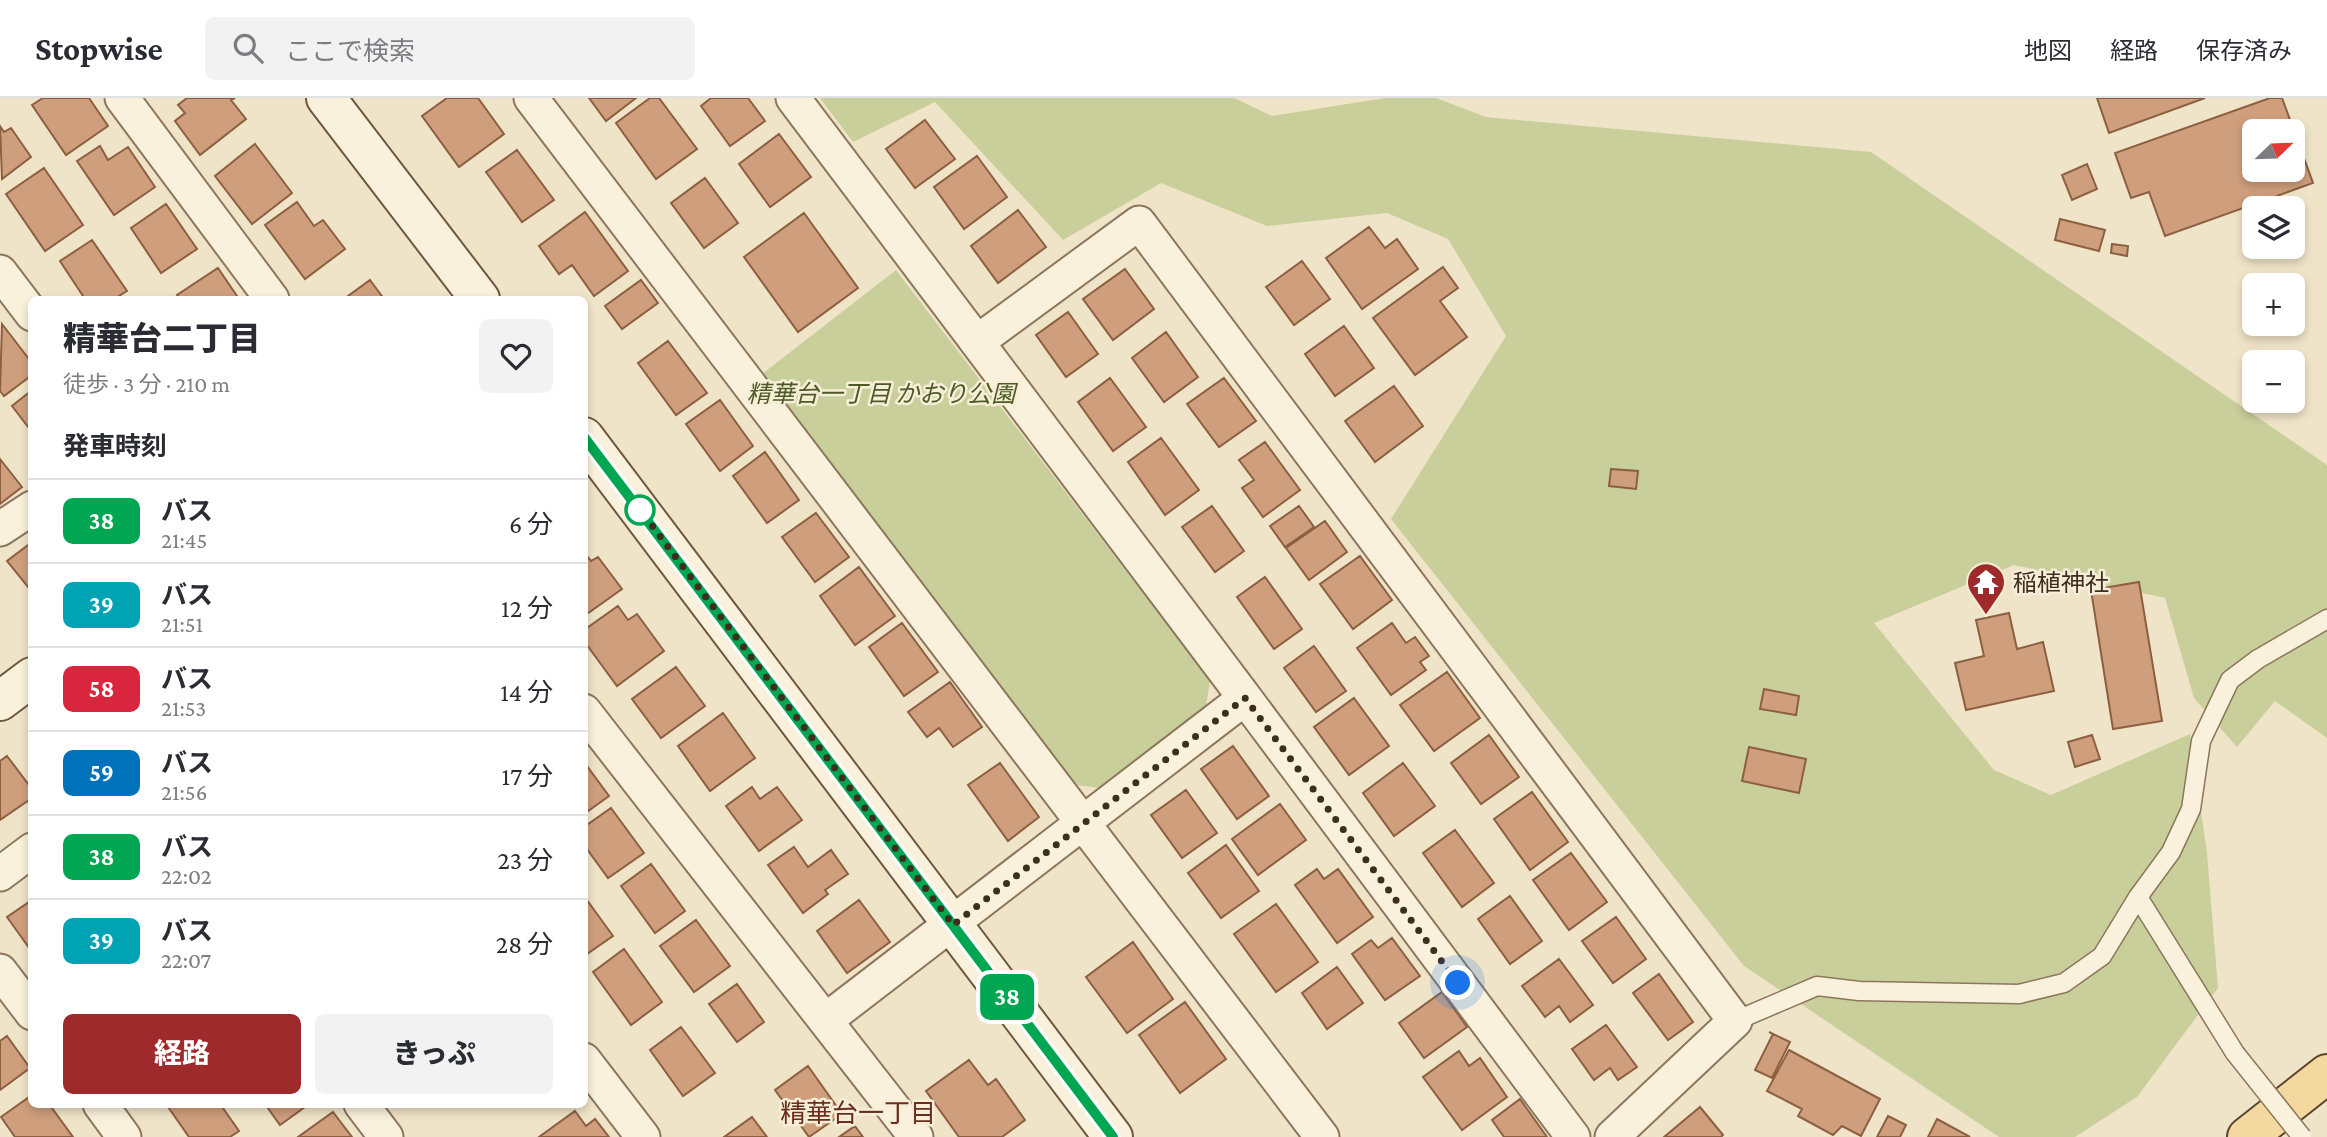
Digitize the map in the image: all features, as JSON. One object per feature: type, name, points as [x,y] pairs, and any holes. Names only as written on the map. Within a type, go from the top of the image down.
[{"type":"main road","points":[[2247,1137],[2327,1074]]},
{"type":"street","points":[[122,98],[270,296]]},
{"type":"street","points":[[326,98],[478,296]]},
{"type":"street","points":[[531,98],[696,320],[1084,822],[1322,1137]]},
{"type":"street","points":[[793,98],[1573,1137]]},
{"type":"street","points":[[977,342],[1139,223],[1735,1021],[1612,1137]]},
{"type":"street","points":[[0,272],[28,309]]},
{"type":"street","points":[[588,442],[1113,1137]]},
{"type":"street","points":[[0,529],[28,511]]},
{"type":"street","points":[[0,701],[28,680]]},
{"type":"street","points":[[827,1020],[1245,698]]},
{"type":"street","points":[[588,716],[916,1137]]},
{"type":"street","points":[[0,874],[28,853]]},
{"type":"street","points":[[0,971],[28,1008]]},
{"type":"street","points":[[588,1065],[643,1137]]},
{"type":"street","points":[[103,1108],[124,1137]]},
{"type":"street","points":[[364,1108],[386,1137]]},
{"type":"lane","points":[[1735,1021],[1817,986],[1859,991],[2019,994],[2064,983],[2102,956],[2138,897],[2171,852],[2191,809],[2201,741],[2230,680],[2258,659],[2327,619]]},
{"type":"lane","points":[[2138,897],[2235,1053],[2302,1137]]},
{"type":"green space","points":[[820,98],[1234,98],[1272,116],[1385,98],[1436,98],[1486,117],[1871,152],[2242,407],[2242,413],[2251,413],[2327,465],[2327,738],[2275,701],[2237,747],[2194,698],[2165,598],[2014,565],[1874,623],[1994,770],[2051,795],[2190,734],[2207,853],[2218,988],[2137,1097],[2075,1137],[1999,1137],[1744,966],[1391,519],[1506,336],[1448,239],[1387,213],[1267,226],[1161,183],[1063,240],[935,102],[853,142]]},
{"type":"green space","name":"精華台一丁目 かおり公園","points":[[896,270],[1210,681],[1206,706],[1101,788],[1075,785],[758,377]]},
{"type":"building","points":[[43,98],[89,98],[108,126],[66,155],[32,105]]},
{"type":"building","points":[[187,98],[235,98],[231,100],[246,119],[200,155],[175,121],[185,113],[178,105]]},
{"type":"building","points":[[447,98],[478,98],[504,134],[459,167],[422,116]]},
{"type":"building","points":[[589,98],[636,98],[606,121]]},
{"type":"building","points":[[650,98],[659,98],[697,149],[656,179],[616,123]]},
{"type":"building","points":[[711,98],[748,98],[765,121],[730,146],[701,106]]},
{"type":"building","points":[[2097,98],[2205,98],[2109,133]]},
{"type":"building","points":[[2270,98],[2282,98],[2290,119],[2242,119],[2242,182],[2305,182],[2305,161],[2313,183],[2277,196],[2242,196],[2242,208],[2165,236],[2149,192],[2131,198],[2115,153]]},
{"type":"building","points":[[925,120],[955,159],[915,188],[886,149]]},
{"type":"building","points":[[0,126],[4,132],[11,128],[31,157],[2,179]]},
{"type":"building","points":[[779,134],[811,177],[770,207],[739,164]]},
{"type":"building","points":[[255,144],[292,193],[252,224],[215,176]]},
{"type":"building","points":[[100,146],[108,160],[128,147],[155,187],[114,215],[77,161]]},
{"type":"building","points":[[517,150],[554,200],[522,222],[486,172]]},
{"type":"building","points":[[977,156],[1007,197],[964,229],[934,187]]},
{"type":"building","points":[[2087,164],[2097,189],[2072,200],[2062,175]]},
{"type":"building","points":[[44,168],[83,225],[45,251],[6,194]]},
{"type":"building","points":[[705,178],[738,223],[704,248],[671,203]]},
{"type":"building","points":[[297,202],[314,226],[323,220],[345,249],[305,279],[265,225]]},
{"type":"building","points":[[166,204],[197,249],[161,273],[131,228]]},
{"type":"building","points":[[1018,210],[1046,247],[998,283],[971,246]]},
{"type":"building","points":[[585,212],[628,271],[594,296],[572,265],[559,274],[539,246]]},
{"type":"building","points":[[804,213],[858,288],[798,332],[744,257]]},
{"type":"building","points":[[2060,219],[2105,230],[2099,251],[2055,240]]},
{"type":"building","points":[[1369,227],[1385,248],[1397,239],[1418,269],[1362,309],[1326,258]]},
{"type":"building","points":[[92,240],[127,291],[119,296],[83,296],[60,261]]},
{"type":"building","points":[[2112,244],[2128,246],[2127,256],[2111,253]]},
{"type":"building","points":[[1302,261],[1330,299],[1294,325],[1266,287]]},
{"type":"building","points":[[1443,267],[1458,288],[1440,301],[1467,337],[1415,375],[1373,318]]},
{"type":"building","points":[[218,268],[237,296],[178,296]]},
{"type":"building","points":[[1125,269],[1154,309],[1113,340],[1083,299]]},
{"type":"building","points":[[370,280],[382,296],[348,296]]},
{"type":"building","points":[[641,280],[658,303],[622,329],[605,306]]},
{"type":"building","points":[[1068,312],[1098,354],[1066,377],[1036,335]]},
{"type":"building","points":[[2,324],[28,358],[28,378],[4,396],[0,391]]},
{"type":"building","points":[[1344,326],[1374,368],[1335,396],[1305,354]]},
{"type":"building","points":[[1166,332],[1198,377],[1164,402],[1132,358]]},
{"type":"building","points":[[668,341],[707,393],[676,415],[638,363]]},
{"type":"building","points":[[1110,378],[1146,427],[1113,451],[1078,402]]},
{"type":"building","points":[[1224,378],[1256,421],[1219,447],[1187,404]]},
{"type":"building","points":[[1394,386],[1423,426],[1375,462],[1345,421]]},
{"type":"building","points":[[28,393],[28,427],[12,406]]},
{"type":"building","points":[[720,400],[753,446],[720,471],[686,424]]},
{"type":"building","points":[[1161,438],[1199,490],[1165,515],[1128,462]]},
{"type":"building","points":[[1265,442],[1300,490],[1263,517],[1242,488],[1254,480],[1239,460]]},
{"type":"building","points":[[765,452],[799,500],[767,523],[733,476]]},
{"type":"building","points":[[0,459],[22,487],[0,504]]},
{"type":"building","points":[[1611,469],[1638,471],[1636,489],[1609,486]]},
{"type":"building","points":[[1212,506],[1244,551],[1215,572],[1182,527]]},
{"type":"building","points":[[1299,506],[1314,527],[1285,547],[1270,526]]},
{"type":"building","points":[[816,513],[849,557],[815,582],[782,537]]},
{"type":"building","points":[[1325,521],[1347,552],[1309,580],[1286,548]]},
{"type":"building","points":[[28,545],[28,587],[7,561]]},
{"type":"building","points":[[1360,556],[1392,600],[1353,629],[1320,584]]},
{"type":"building","points":[[588,557],[591,561],[598,557],[622,589],[588,613]]},
{"type":"building","points":[[859,567],[895,616],[855,645],[820,596]]},
{"type":"building","points":[[1265,577],[1302,629],[1274,649],[1237,597]]},
{"type":"building","points":[[2139,582],[2162,721],[2113,729],[2091,590]]},
{"type":"building","points":[[618,606],[628,620],[637,614],[664,651],[617,686],[588,646],[588,627]]},
{"type":"building","points":[[2009,613],[2017,649],[2043,642],[2054,691],[1966,710],[1955,663],[1984,656],[1976,620]]},
{"type":"building","points":[[902,623],[938,672],[904,696],[869,647]]},
{"type":"building","points":[[1392,623],[1406,643],[1415,637],[1429,656],[1420,662],[1426,670],[1391,695],[1357,648]]},
{"type":"building","points":[[1314,646],[1346,691],[1316,712],[1284,668]]},
{"type":"building","points":[[676,667],[705,706],[661,738],[632,699]]},
{"type":"building","points":[[1447,672],[1480,718],[1434,751],[1400,705]]},
{"type":"building","points":[[950,682],[982,727],[953,747],[939,728],[927,737],[908,712]]},
{"type":"building","points":[[1764,689],[1799,696],[1796,715],[1760,709]]},
{"type":"building","points":[[1354,698],[1389,746],[1349,775],[1314,727]]},
{"type":"building","points":[[723,713],[755,758],[710,791],[678,746]]},
{"type":"building","points":[[1489,735],[1519,777],[1481,804],[1451,763]]},
{"type":"building","points":[[2092,735],[2100,759],[2075,767],[2068,742]]},
{"type":"building","points":[[1233,746],[1269,796],[1237,819],[1201,769]]},
{"type":"building","points":[[1749,747],[1806,759],[1799,793],[1742,781]]},
{"type":"building","points":[[7,756],[28,784],[28,801],[0,820],[0,761]]},
{"type":"building","points":[[1000,763],[1039,817],[1008,841],[968,785]]},
{"type":"building","points":[[1403,763],[1435,806],[1394,836],[1363,793]]},
{"type":"building","points":[[588,767],[609,796],[588,811]]},
{"type":"building","points":[[752,787],[760,799],[777,787],[802,820],[759,851],[726,806]]},
{"type":"building","points":[[1186,790],[1217,833],[1182,858],[1151,815]]},
{"type":"building","points":[[1532,792],[1568,842],[1530,870],[1494,819]]},
{"type":"building","points":[[1280,804],[1306,840],[1258,875],[1232,839]]},
{"type":"building","points":[[611,808],[644,853],[608,878],[588,850],[588,824]]},
{"type":"building","points":[[1455,830],[1494,883],[1462,907],[1423,853]]},
{"type":"building","points":[[1226,845],[1259,891],[1221,918],[1188,873]]},
{"type":"building","points":[[794,847],[808,867],[831,850],[848,874],[825,890],[828,894],[803,913],[768,865]]},
{"type":"building","points":[[1571,853],[1607,902],[1569,930],[1533,880]]},
{"type":"building","points":[[651,864],[685,911],[655,933],[621,886]]},
{"type":"building","points":[[1317,869],[1324,879],[1338,869],[1373,917],[1337,943],[1295,885]]},
{"type":"building","points":[[1510,896],[1542,941],[1510,964],[1478,919]]},
{"type":"building","points":[[859,900],[890,942],[847,973],[817,931]]},
{"type":"building","points":[[588,902],[613,936],[588,953]]},
{"type":"building","points":[[28,903],[28,946],[7,917]]},
{"type":"building","points":[[1276,904],[1318,962],[1276,992],[1234,934]]},
{"type":"building","points":[[1616,917],[1646,959],[1613,983],[1582,941]]},
{"type":"building","points":[[696,920],[730,966],[694,992],[660,946]]},
{"type":"building","points":[[1392,938],[1420,976],[1385,1000],[1352,954],[1371,940],[1378,948]]},
{"type":"building","points":[[1133,942],[1173,999],[1127,1033],[1086,977]]},
{"type":"building","points":[[624,949],[662,1002],[631,1025],[593,972]]},
{"type":"building","points":[[1559,959],[1593,1005],[1570,1022],[1559,1006],[1545,1017],[1522,986]]},
{"type":"building","points":[[1337,967],[1363,1003],[1327,1029],[1302,993]]},
{"type":"building","points":[[1659,974],[1693,1022],[1668,1040],[1633,993]]},
{"type":"building","points":[[737,984],[764,1022],[737,1042],[709,1004]]},
{"type":"building","points":[[1442,992],[1467,1027],[1424,1058],[1399,1023]]},
{"type":"building","points":[[1185,1002],[1226,1059],[1180,1093],[1139,1035]]},
{"type":"building","points":[[1606,1025],[1637,1067],[1618,1080],[1610,1068],[1594,1080],[1572,1049]]},
{"type":"building","points":[[681,1027],[715,1073],[683,1096],[650,1050]]},
{"type":"building","points":[[1769,1032],[1790,1042],[1772,1078],[1755,1070],[1773,1034]]},
{"type":"building","points":[[7,1036],[28,1065],[28,1069],[0,1090],[0,1041]]},
{"type":"building","points":[[1789,1050],[1880,1099],[1861,1136],[1842,1126],[1833,1135],[1798,1116],[1802,1109],[1767,1091]]},
{"type":"building","points":[[1459,1051],[1469,1066],[1480,1058],[1507,1097],[1462,1130],[1423,1077]]},
{"type":"building","points":[[969,1060],[988,1085],[996,1079],[1025,1120],[1002,1137],[959,1137],[926,1091]]},
{"type":"building","points":[[808,1066],[842,1114],[809,1137],[775,1090]]},
{"type":"building","points":[[28,1098],[28,1108],[52,1108],[73,1137],[15,1137],[1,1117]]},
{"type":"building","points":[[1520,1099],[1547,1137],[1504,1137],[1492,1120]]},
{"type":"building","points":[[1700,1107],[1723,1135],[1721,1137],[1664,1137]]},
{"type":"building","points":[[169,1108],[223,1108],[239,1131],[230,1137],[189,1137]]},
{"type":"building","points":[[268,1108],[303,1108],[280,1125]]},
{"type":"building","points":[[575,1111],[586,1126],[595,1119],[609,1137],[539,1137]]},
{"type":"building","points":[[333,1112],[352,1137],[298,1137]]},
{"type":"building","points":[[1888,1116],[1906,1125],[1900,1137],[1877,1137]]},
{"type":"building","points":[[752,1117],[767,1137],[724,1137]]},
{"type":"building","points":[[1937,1119],[1970,1137],[1928,1137]]},
{"type":"building","points":[[855,1126],[863,1137],[839,1137]]},
{"type":"bus line","name":"38","points":[[588,442],[1113,1137]]},
{"type":"place","name":"稲植神社","points":[[1986,616]]},
{"type":"district","name":"精華台一丁目","points":[[858,1113]]},
{"type":"route","points":[[640,510],[635,503],[953,925],[1245,698],[1458,983]]}]
